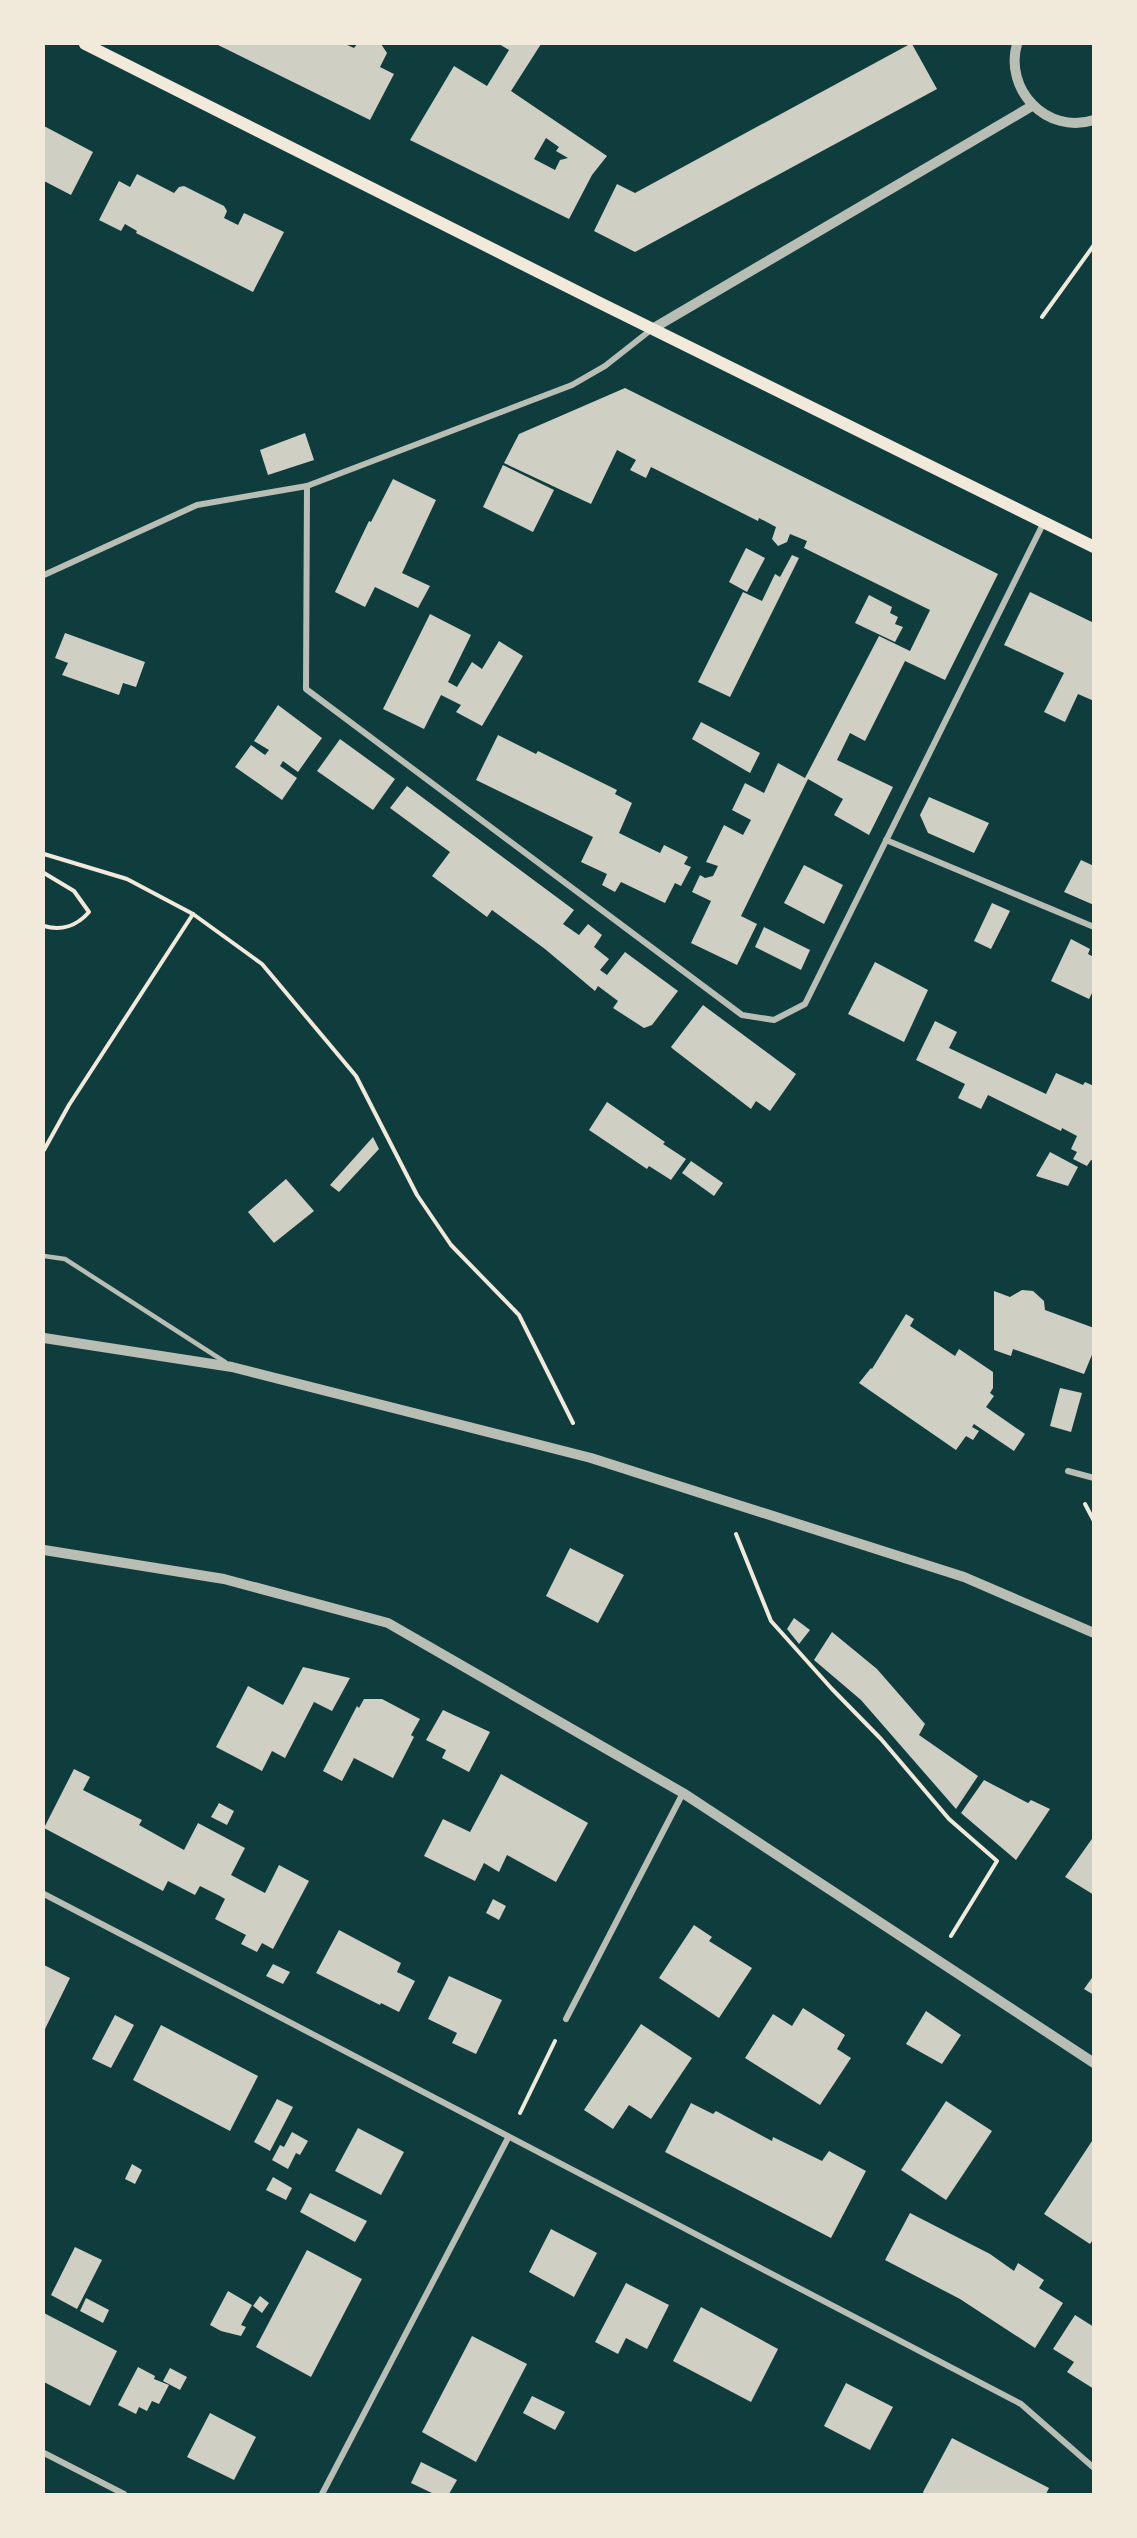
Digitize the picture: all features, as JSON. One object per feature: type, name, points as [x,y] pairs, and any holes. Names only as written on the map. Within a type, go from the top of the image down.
[{"type":"main road","points":[[85,44],[1094,547]]},
{"type":"street","points":[[1017,44],[1014,66],[1017,80],[1032,106],[1057,121],[1072,123],[1094,120]]},
{"type":"street","points":[[44,575],[197,505],[307,486],[572,385],[605,366],[652,328],[1032,106]]},
{"type":"street","points":[[307,486],[306,689],[742,1015],[774,1020],[805,1004],[1044,522]]},
{"type":"street","points":[[886,840],[1094,927]]},
{"type":"street","points":[[44,1338],[232,1367],[591,1458],[964,1577],[1094,1633]]},
{"type":"street","points":[[1068,1471],[1094,1478]]},
{"type":"street","points":[[44,1550],[224,1579],[388,1623],[683,1793],[1094,2063]]},
{"type":"street","points":[[566,2019],[683,1793]]},
{"type":"street","points":[[44,1894],[1021,2404],[1094,2468]]},
{"type":"street","points":[[322,2494],[508,2138]]},
{"type":"street","points":[[44,2453],[124,2494]]},
{"type":"lane","points":[[44,1256],[65,1259],[232,1367]]},
{"type":"path","points":[[1042,316],[1094,245]]},
{"type":"path","points":[[44,854],[127,879],[193,914],[262,964],[356,1076],[417,1195],[451,1245],[519,1315],[591,1458]]},
{"type":"path","points":[[44,873],[74,891],[89,912],[80,923],[54,930],[44,926]]},
{"type":"path","points":[[44,1150],[69,1105],[193,914]]},
{"type":"path","points":[[723,1500],[771,1621],[881,1739],[949,1819],[997,1861],[937,1960]]},
{"type":"path","points":[[508,2138],[566,2019]]},
{"type":"building","points":[[216,44],[345,44],[354,48],[357,44],[381,44],[387,53],[380,67],[394,74],[370,120]]},
{"type":"building","points":[[499,44],[541,44],[511,91],[607,156],[592,175],[569,219],[410,140],[454,66],[487,86],[509,50]],"holes":[[[546,138],[559,147],[556,151],[568,158],[560,160],[555,170],[534,159]]]},
{"type":"building","points":[[910,44],[937,89],[635,252],[594,231],[617,184],[635,193]]},
{"type":"building","points":[[44,126],[93,152],[71,195],[44,181]]},
{"type":"building","points":[[137,174],[174,193],[179,187],[184,186],[224,206],[227,211],[224,218],[238,225],[244,213],[284,232],[253,292],[136,233],[137,231],[125,224],[121,231],[99,220],[119,181],[130,187]]},
{"type":"building","points":[[625,388],[998,574],[945,680],[905,661],[865,741],[850,733],[837,760],[893,787],[869,835],[834,815],[843,799],[808,779],[741,916],[757,924],[737,965],[691,943],[711,901],[692,892],[700,875],[705,878],[713,876],[718,866],[706,862],[724,825],[743,835],[751,820],[732,810],[745,783],[764,793],[778,763],[805,778],[879,636],[910,651],[930,610],[804,548],[807,541],[790,534],[787,542],[778,546],[772,539],[776,527],[759,518],[758,521],[651,467],[646,478],[630,470],[636,460],[617,450],[591,504],[504,463],[519,434]]},
{"type":"building","points":[[305,433],[314,460],[268,475],[260,450]]},
{"type":"building","points":[[503,465],[554,490],[533,532],[483,507]]},
{"type":"building","points":[[393,479],[436,500],[402,573],[430,586],[418,608],[375,587],[365,607],[335,592],[369,521],[371,522]]},
{"type":"building","points":[[746,548],[765,558],[747,592],[729,582]]},
{"type":"building","points":[[792,555],[799,558],[730,697],[698,682],[743,592],[762,601],[775,574],[780,577]]},
{"type":"building","points":[[1030,592],[1094,623],[1094,701],[1078,694],[1065,722],[1044,712],[1064,673],[1004,645]]},
{"type":"building","points":[[869,595],[892,607],[890,613],[898,617],[895,624],[903,627],[895,642],[855,623]]},
{"type":"building","points":[[430,614],[471,635],[448,682],[457,687],[472,662],[482,669],[499,641],[523,656],[482,726],[456,712],[461,705],[441,695],[424,729],[383,709]]},
{"type":"building","points":[[65,633],[145,662],[136,687],[123,683],[119,695],[62,675],[68,663],[55,658]]},
{"type":"building","points":[[278,705],[322,738],[298,772],[283,761],[280,766],[297,778],[282,800],[235,767],[251,745],[265,755],[269,750],[254,741]]},
{"type":"building","points":[[701,722],[760,753],[750,773],[692,739]]},
{"type":"building","points":[[498,735],[536,754],[538,751],[617,790],[615,794],[632,803],[619,833],[660,853],[664,845],[688,857],[684,864],[691,867],[681,886],[675,883],[665,903],[621,882],[615,892],[602,885],[607,874],[581,862],[593,837],[476,780]]},
{"type":"building","points":[[340,739],[395,779],[373,810],[317,771]]},
{"type":"building","points":[[407,786],[574,910],[563,924],[579,935],[588,924],[602,935],[594,947],[609,959],[600,970],[607,975],[625,952],[678,991],[652,1025],[644,1028],[613,1008],[618,1001],[598,986],[595,991],[545,949],[492,910],[487,917],[432,876],[450,852],[390,808]]},
{"type":"building","points":[[929,797],[989,823],[974,853],[928,833],[920,815]]},
{"type":"building","points":[[1081,860],[1094,866],[1094,905],[1064,892]]},
{"type":"building","points":[[804,865],[843,885],[824,924],[784,903]]},
{"type":"building","points":[[992,903],[1010,911],[991,949],[974,941]]},
{"type":"building","points":[[764,927],[810,950],[801,970],[755,947]]},
{"type":"building","points":[[1071,939],[1090,949],[1088,954],[1094,957],[1094,989],[1089,999],[1051,981]]},
{"type":"building","points":[[875,962],[928,990],[904,1042],[848,1014]]},
{"type":"building","points":[[703,1005],[796,1074],[770,1111],[756,1101],[751,1109],[671,1047]]},
{"type":"building","points":[[935,1021],[957,1032],[949,1048],[1046,1094],[1056,1073],[1083,1085],[1085,1082],[1094,1086],[1094,1161],[1091,1160],[1087,1166],[1073,1159],[1077,1152],[1071,1149],[1077,1136],[1062,1128],[1061,1131],[988,1095],[981,1109],[958,1098],[965,1084],[916,1060]]},
{"type":"building","points":[[607,1102],[686,1159],[671,1180],[649,1166],[647,1169],[589,1130]]},
{"type":"building","points":[[373,1137],[379,1149],[339,1192],[330,1185]]},
{"type":"building","points":[[1050,1152],[1078,1167],[1068,1186],[1036,1176]]},
{"type":"building","points":[[691,1161],[723,1183],[714,1196],[682,1173]]},
{"type":"building","points":[[286,1179],[314,1211],[274,1243],[248,1212]]},
{"type":"building","points":[[1022,1290],[1033,1291],[1044,1301],[1045,1310],[1094,1328],[1094,1350],[1084,1374],[1013,1349],[1011,1356],[994,1350],[994,1291],[1010,1297]]},
{"type":"building","points":[[906,1314],[914,1319],[910,1326],[955,1356],[959,1349],[993,1372],[993,1388],[990,1393],[994,1396],[986,1407],[1025,1434],[1014,1451],[974,1424],[972,1427],[979,1431],[973,1440],[966,1436],[956,1450],[859,1383],[872,1369]]},
{"type":"building","points":[[1060,1388],[1082,1393],[1071,1432],[1050,1426]]},
{"type":"building","points":[[570,1548],[624,1575],[598,1623],[546,1596]]},
{"type":"building","points":[[794,1618],[810,1630],[799,1644],[787,1629]]},
{"type":"building","points":[[832,1632],[877,1669],[925,1724],[919,1735],[978,1776],[956,1809],[861,1700],[814,1660]]},
{"type":"building","points":[[303,1667],[350,1678],[332,1711],[314,1702],[285,1758],[272,1751],[262,1771],[216,1747],[248,1686],[283,1705]]},
{"type":"building","points":[[364,1699],[382,1699],[420,1719],[411,1735],[414,1737],[393,1778],[354,1758],[342,1781],[323,1771],[357,1706],[359,1708]]},
{"type":"building","points":[[443,1710],[490,1732],[469,1772],[442,1758],[446,1750],[426,1740]]},
{"type":"building","points":[[74,1769],[90,1777],[83,1790],[142,1820],[139,1825],[184,1850],[198,1823],[245,1848],[231,1875],[265,1893],[279,1865],[309,1881],[273,1949],[262,1943],[257,1952],[241,1944],[246,1935],[215,1919],[225,1899],[220,1896],[200,1886],[195,1895],[168,1881],[163,1891],[44,1828]]},
{"type":"building","points":[[501,1774],[588,1823],[556,1882],[507,1855],[499,1872],[484,1863],[475,1881],[424,1856],[443,1819],[470,1832]]},
{"type":"building","points":[[984,1780],[1028,1803],[1031,1800],[1050,1809],[1016,1860],[961,1813]]},
{"type":"building","points":[[219,1803],[234,1811],[227,1825],[211,1817]]},
{"type":"building","points":[[1094,1836],[1094,1895],[1065,1877]]},
{"type":"building","points":[[493,1899],[506,1906],[499,1920],[486,1913]]},
{"type":"building","points":[[694,1925],[712,1937],[709,1941],[752,1968],[719,2018],[659,1978]]},
{"type":"building","points":[[339,1930],[401,1963],[397,1972],[415,1981],[399,2012],[316,1973]]},
{"type":"building","points":[[273,1964],[290,1972],[283,1984],[266,1976]]},
{"type":"building","points":[[44,1965],[70,1978],[44,2031]]},
{"type":"building","points":[[1094,1975],[1094,1995],[1084,1989]]},
{"type":"building","points":[[449,1976],[502,2000],[476,2054],[452,2043],[457,2033],[428,2019]]},
{"type":"building","points":[[803,2008],[845,2035],[837,2049],[851,2058],[820,2105],[745,2058],[773,2014],[792,2026]]},
{"type":"building","points":[[926,2011],[961,2035],[942,2064],[906,2044]]},
{"type":"building","points":[[115,2015],[134,2025],[111,2068],[92,2059]]},
{"type":"building","points":[[641,2024],[692,2058],[651,2119],[629,2105],[613,2129],[584,2110]]},
{"type":"building","points":[[161,2025],[258,2076],[230,2131],[133,2080]]},
{"type":"building","points":[[277,2099],[293,2107],[270,2151],[254,2142]]},
{"type":"building","points":[[946,2101],[992,2131],[946,2200],[901,2170]]},
{"type":"building","points":[[691,2103],[713,2114],[716,2111],[772,2141],[773,2137],[822,2161],[829,2151],[866,2171],[831,2238],[665,2152]]},
{"type":"building","points":[[358,2128],[404,2152],[381,2195],[335,2171]]},
{"type":"building","points":[[292,2132],[308,2141],[300,2155],[296,2153],[288,2169],[272,2160],[280,2145],[284,2147]]},
{"type":"building","points":[[1094,2138],[1094,2238],[1090,2244],[1044,2214]]},
{"type":"building","points":[[132,2164],[142,2170],[135,2184],[125,2179]]},
{"type":"building","points":[[273,2177],[292,2188],[286,2200],[266,2190]]},
{"type":"building","points":[[310,2193],[367,2221],[355,2242],[300,2212]]},
{"type":"building","points":[[910,2213],[990,2254],[1014,2271],[1018,2263],[1044,2280],[1039,2288],[1063,2303],[1035,2348],[960,2299],[885,2260]]},
{"type":"building","points":[[551,2229],[597,2253],[574,2297],[529,2272]]},
{"type":"building","points":[[75,2247],[102,2260],[77,2309],[51,2295]]},
{"type":"building","points":[[307,2250],[362,2279],[311,2377],[256,2347]]},
{"type":"building","points":[[626,2283],[669,2305],[647,2349],[626,2338],[618,2354],[595,2342]]},
{"type":"building","points":[[228,2291],[252,2305],[241,2325],[246,2327],[241,2336],[221,2331],[210,2325]]},
{"type":"building","points":[[260,2296],[269,2303],[262,2313],[253,2306]]},
{"type":"building","points":[[86,2298],[109,2310],[103,2323],[80,2311]]},
{"type":"building","points":[[701,2307],[778,2349],[751,2402],[673,2361]]},
{"type":"building","points":[[44,2313],[117,2351],[90,2406],[44,2382]]},
{"type":"building","points":[[1075,2315],[1094,2327],[1094,2389],[1067,2372],[1074,2362],[1053,2349]]},
{"type":"building","points":[[472,2336],[527,2364],[476,2462],[422,2432]]},
{"type":"building","points":[[138,2367],[155,2376],[154,2379],[169,2385],[159,2404],[152,2401],[147,2411],[139,2407],[136,2414],[118,2405]]},
{"type":"building","points":[[170,2368],[187,2377],[180,2390],[163,2381]]},
{"type":"building","points":[[846,2383],[893,2407],[870,2450],[824,2426]]},
{"type":"building","points":[[532,2396],[565,2412],[555,2430],[523,2413]]},
{"type":"building","points":[[210,2413],[256,2437],[234,2480],[187,2457]]},
{"type":"building","points":[[952,2438],[1049,2488],[1046,2494],[924,2494]]},
{"type":"building","points":[[421,2462],[457,2480],[449,2494],[434,2494],[411,2483]]}]
